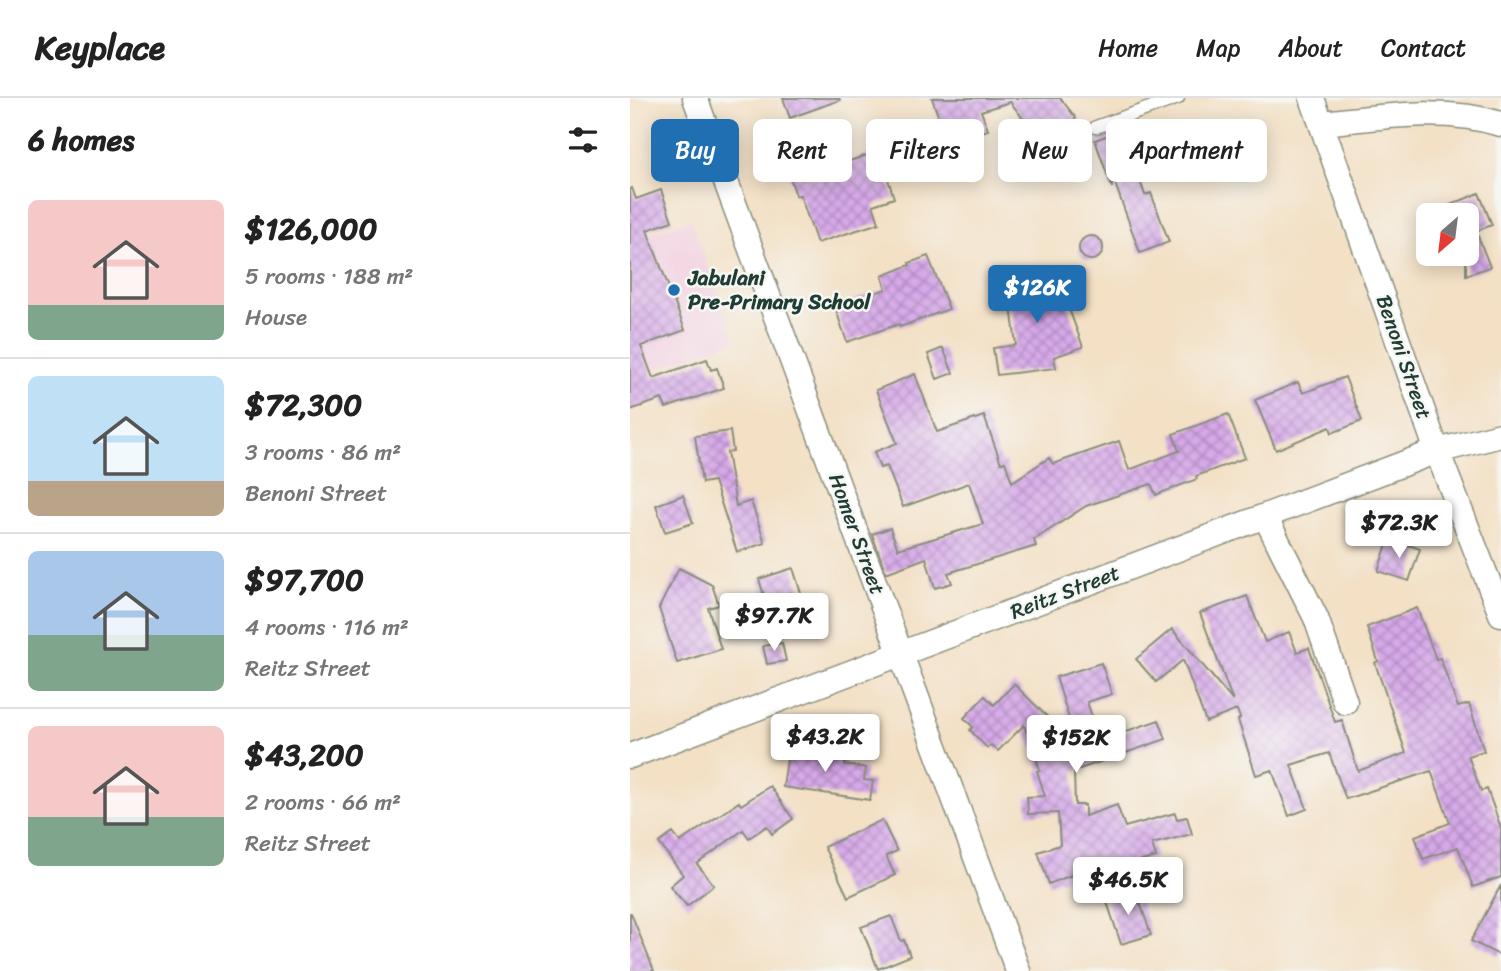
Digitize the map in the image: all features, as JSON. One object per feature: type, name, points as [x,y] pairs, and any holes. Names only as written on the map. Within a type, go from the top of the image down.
[{"type":"street","name":"Homer Street","points":[[695,98],[1018,971]]},
{"type":"street","name":"Benoni Street","points":[[1312,98],[1437,451],[1501,614]]},
{"type":"street","points":[[1321,122],[1417,114],[1452,114],[1501,124]]},
{"type":"street","name":"Reitz Street","points":[[630,756],[1437,451],[1501,435]]},
{"type":"street","points":[[1265,516],[1316,618],[1345,702]]},
{"type":"lane","points":[[1096,127],[1178,98]]},
{"type":"shaded area","name":"Jabulani Pre-Primary School","points":[[691,219],[735,340],[630,378],[630,241]]},
{"type":"building","points":[[783,98],[839,98],[840,100],[790,118]]},
{"type":"building","points":[[932,98],[1060,98],[1076,118],[1024,119],[1010,102],[981,111],[984,119],[939,119]]},
{"type":"building","points":[[1106,136],[1106,171],[1095,140]]},
{"type":"building","points":[[866,155],[866,182],[889,182],[894,198],[873,205],[879,223],[817,243],[800,195],[796,196],[792,182],[852,182],[852,160]]},
{"type":"building","points":[[1114,182],[1140,182],[1145,195],[1151,193],[1169,242],[1140,253]]},
{"type":"building","points":[[632,188],[636,199],[661,190],[672,221],[647,230],[685,330],[641,346],[653,378],[707,359],[711,370],[717,368],[724,388],[666,408],[662,399],[630,410]]},
{"type":"building","points":[[1479,193],[1492,225],[1479,230],[1479,203],[1455,203]]},
{"type":"building","points":[[1091,236],[1102,243],[1103,248],[1096,259],[1091,260],[1080,253],[1079,248],[1086,237]]},
{"type":"building","points":[[1479,239],[1490,267],[1466,275],[1466,266],[1479,266]]},
{"type":"building","points":[[928,256],[949,309],[847,342],[835,307],[886,289],[882,276]]},
{"type":"building","points":[[1054,268],[1083,347],[1054,357],[1056,368],[997,375],[993,348],[1016,345],[1011,306],[1005,308],[998,289]]},
{"type":"building","points":[[943,348],[953,373],[937,379],[928,354]]},
{"type":"building","points":[[915,374],[937,432],[984,416],[1001,463],[1005,462],[1012,482],[1049,458],[1053,464],[1119,441],[1129,470],[1179,451],[1173,434],[1228,414],[1245,458],[1196,476],[1197,479],[1156,495],[1151,484],[1086,506],[1034,540],[1036,546],[948,573],[952,583],[935,588],[926,558],[886,573],[872,534],[890,528],[898,549],[983,524],[969,483],[903,507],[887,466],[880,468],[874,452],[897,443],[876,390]]},
{"type":"building","points":[[1345,377],[1362,421],[1332,433],[1330,427],[1276,450],[1255,400],[1298,382],[1303,393]]},
{"type":"building","points":[[730,431],[733,451],[727,452],[736,506],[751,501],[765,543],[737,552],[714,481],[702,483],[695,436]]},
{"type":"building","points":[[683,495],[693,523],[665,532],[656,505]]},
{"type":"building","points":[[1389,538],[1420,549],[1409,581],[1378,571]]},
{"type":"building","points":[[679,568],[712,585],[719,605],[708,608],[721,649],[677,663],[659,608]]},
{"type":"building","points":[[793,568],[805,606],[770,616],[759,579]]},
{"type":"building","points":[[1247,596],[1265,642],[1289,632],[1297,652],[1309,648],[1335,722],[1342,720],[1358,771],[1406,753],[1375,663],[1378,661],[1367,627],[1417,608],[1436,659],[1440,658],[1458,707],[1469,704],[1484,751],[1468,756],[1481,791],[1487,789],[1501,828],[1501,877],[1473,887],[1458,847],[1423,859],[1415,836],[1450,823],[1431,771],[1346,799],[1329,753],[1291,765],[1307,809],[1289,816],[1272,770],[1256,775],[1237,710],[1206,722],[1183,660],[1156,682],[1136,659],[1172,629],[1233,701],[1200,613]]},
{"type":"building","points":[[782,643],[786,661],[767,664],[763,646]]},
{"type":"building","points":[[1101,663],[1112,694],[1087,702],[1100,740],[1159,720],[1166,739],[1074,771],[1075,805],[1085,805],[1085,816],[1117,805],[1125,827],[1175,813],[1177,819],[1187,817],[1192,834],[1152,844],[1156,857],[1113,869],[1110,860],[1049,884],[1038,852],[1060,845],[1058,813],[1028,814],[1027,797],[1045,796],[1037,771],[1040,770],[1024,725],[998,751],[991,745],[987,748],[970,730],[973,727],[964,718],[985,696],[994,705],[1014,684],[1078,747],[1056,677]]},
{"type":"building","points":[[789,746],[846,755],[845,765],[866,768],[864,780],[873,781],[870,800],[783,787]]},
{"type":"building","points":[[770,786],[793,819],[772,834],[767,826],[749,838],[743,830],[697,864],[714,885],[687,906],[670,886],[683,875],[659,843],[673,833],[680,842],[739,802],[741,805]]},
{"type":"building","points":[[882,820],[897,851],[886,856],[895,875],[848,897],[824,847]]},
{"type":"building","points":[[1501,885],[1501,956],[1471,941]]},
{"type":"building","points":[[1135,888],[1151,935],[1121,944],[1106,899]]},
{"type":"building","points":[[631,913],[654,971],[630,971]]},
{"type":"building","points":[[891,916],[910,956],[878,969],[861,927]]},
{"type":"place","name":"Jabulani Pre-Primary School","points":[[674,290]]}]
